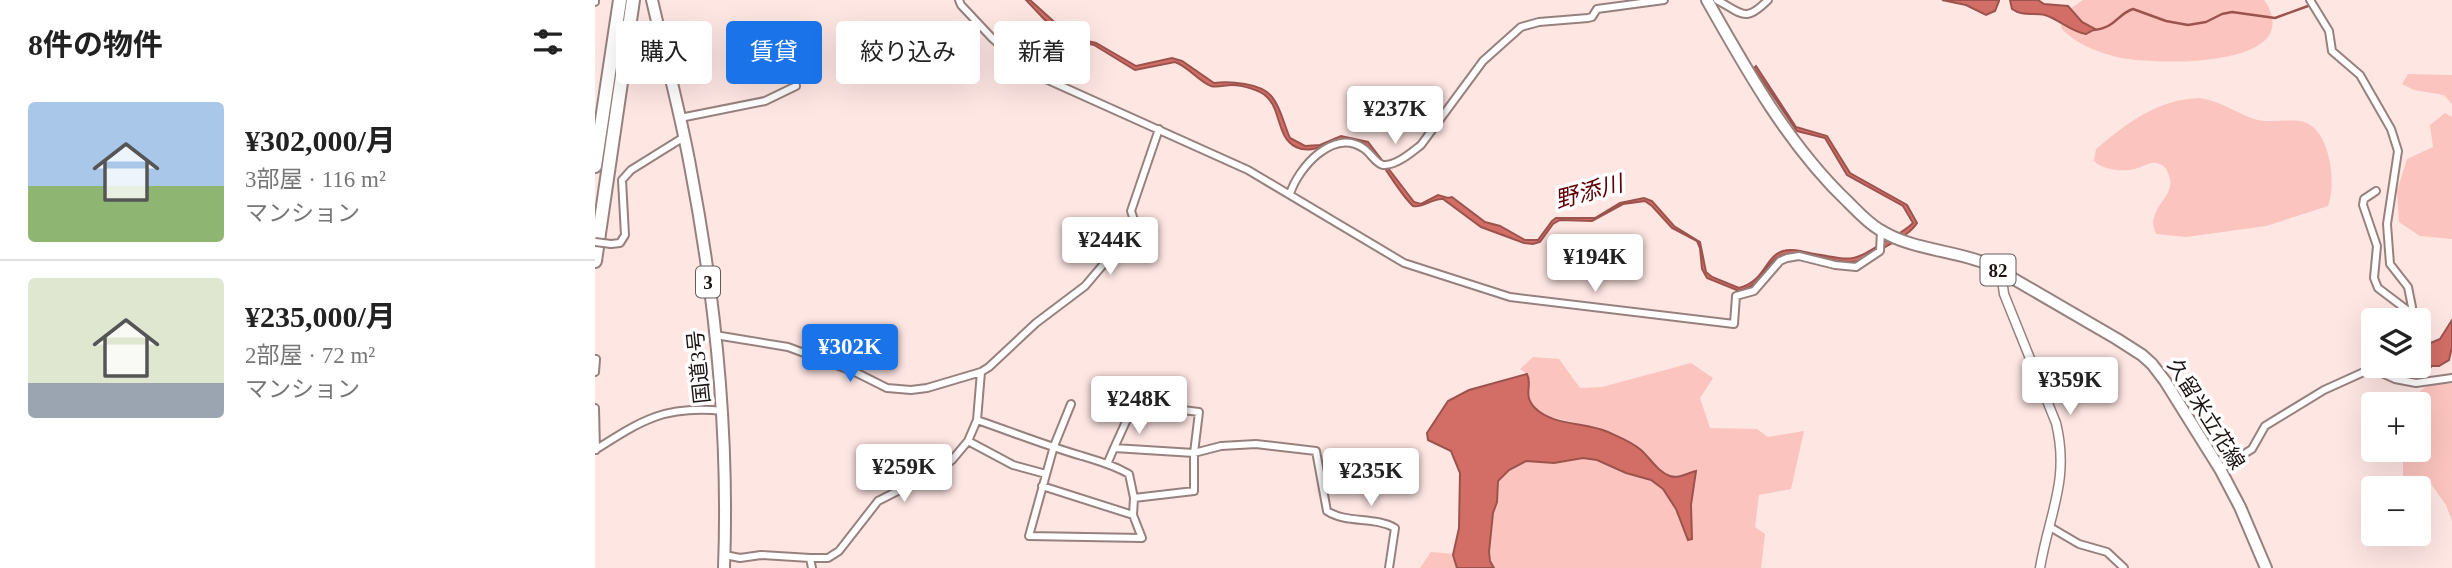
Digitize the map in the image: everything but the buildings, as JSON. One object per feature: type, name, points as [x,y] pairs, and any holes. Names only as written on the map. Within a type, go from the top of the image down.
[{"type":"highway","points":[[595,166],[628,1]]},
{"type":"highway","points":[[595,261],[628,1]]},
{"type":"main road","name":"国道3号","points":[[652,0],[695,195],[715,335],[723,411],[724,568]]},
{"type":"main road","name":"久留米立花線","points":[[1707,0],[1744,64],[1797,144],[1830,186],[1881,231],[1922,246],[1972,257],[2142,355],[2165,381],[2220,469],[2240,507],[2266,568]]},
{"type":"street","points":[[959,0],[992,38],[1030,72],[1248,170],[1404,263],[1510,297],[1734,324],[1736,296],[1754,291],[1780,261],[1799,256],[1856,267],[1880,251],[1881,231]]},
{"type":"street","points":[[1290,194],[1313,159],[1336,144],[1345,142],[1361,146],[1379,164],[1386,165],[1408,155],[1421,145],[1483,61],[1521,27],[1539,22],[1588,18],[1592,17],[1597,9],[1664,0]]},
{"type":"street","points":[[1717,0],[1746,15],[1753,14],[1768,0]]},
{"type":"street","points":[[2310,0],[2329,32],[2332,51],[2360,75],[2391,129],[2398,151],[2387,224],[2390,264],[2408,287],[2409,308]]},
{"type":"street","points":[[680,118],[765,101],[796,84]]},
{"type":"street","points":[[715,335],[788,347],[855,372],[887,388],[927,388],[981,372],[989,368],[1036,323],[1085,286],[1136,226],[1131,211],[1159,129]]},
{"type":"street","points":[[595,242],[620,243],[625,235],[622,180],[631,170],[684,137]]},
{"type":"street","points":[[2376,191],[2364,199],[2363,205],[2377,246],[2374,278],[2378,288],[2401,308]]},
{"type":"street","points":[[2001,272],[2004,294],[2060,439],[2062,471],[2040,568]]},
{"type":"street","points":[[595,372],[596,359]]},
{"type":"street","points":[[725,555],[740,558],[761,555],[828,558],[839,551],[878,501],[937,471],[952,460],[968,441],[977,420],[981,372]]},
{"type":"street","points":[[2220,469],[2252,449],[2265,426],[2324,390],[2361,373]]},
{"type":"street","points":[[2393,378],[2416,383],[2452,378]]},
{"type":"street","points":[[977,420],[1054,446],[1083,457],[1108,462],[1129,474],[1134,498],[1133,515],[1142,538],[1029,536],[1054,446],[1071,404]]},
{"type":"street","points":[[1108,462],[1134,404],[1199,412],[1194,453],[1194,491],[1134,498]]},
{"type":"street","points":[[595,408],[595,450]]},
{"type":"street","points":[[595,450],[639,422],[672,411],[701,408],[723,411]]},
{"type":"street","points":[[968,441],[1013,465],[1046,474]]},
{"type":"street","points":[[1114,448],[1194,453],[1221,446],[1256,444],[1316,451],[1327,511],[1335,516],[1386,523],[1395,528],[1389,568]]},
{"type":"street","points":[[1042,486],[1133,515]]},
{"type":"street","points":[[2050,527],[2079,544],[2107,552],[2124,568]]},
{"type":"street","points":[[810,558],[812,568]]},
{"type":"shaded area","points":[[1026,0],[1030,0],[1053,21],[1044,19]]},
{"type":"shaded area","points":[[1942,0],[1999,1],[1995,11],[1986,15],[1966,5]]},
{"type":"shaded area","points":[[2010,0],[2038,0],[2044,4],[2068,6],[2082,22],[2095,29],[2086,34],[2045,15],[2020,13],[2012,9]]},
{"type":"shaded area","points":[[2083,0],[2264,0],[2273,23],[2265,40],[2246,51],[2219,58],[2188,61],[2131,59],[2092,49],[2072,38],[2061,28],[2064,13]]},
{"type":"shaded area","points":[[1090,42],[1136,66],[1172,58],[1182,61],[1214,83],[1236,83],[1261,89],[1275,101],[1290,138],[1305,146],[1320,145],[1341,136],[1368,142],[1414,202],[1421,204],[1438,195],[1452,197],[1485,222],[1500,226],[1525,240],[1538,240],[1556,218],[1595,218],[1620,203],[1644,198],[1652,201],[1674,226],[1700,242],[1706,272],[1739,288],[1755,280],[1772,258],[1783,251],[1795,250],[1853,258],[1875,248],[1913,223],[1903,206],[1847,175],[1825,138],[1797,131],[1754,68],[1756,66],[1796,127],[1827,136],[1850,173],[1907,205],[1917,223],[1903,236],[1859,261],[1840,261],[1792,253],[1783,255],[1772,262],[1755,284],[1739,291],[1707,278],[1702,269],[1697,241],[1672,228],[1645,201],[1623,204],[1592,221],[1560,220],[1553,224],[1540,242],[1524,243],[1481,227],[1443,199],[1413,206],[1369,147],[1363,143],[1344,140],[1312,149],[1296,147],[1285,137],[1275,109],[1260,92],[1236,85],[1211,86],[1175,62],[1135,70]]},
{"type":"shaded area","points":[[2408,74],[2452,75],[2452,104],[2444,95],[2414,90],[2402,84]]},
{"type":"shaded area","points":[[2200,98],[2257,120],[2300,121],[2310,125],[2318,133],[2329,156],[2332,184],[2328,206],[2266,226],[2186,237],[2156,234],[2153,220],[2170,186],[2166,169],[2153,163],[2130,170],[2107,168],[2094,161],[2096,149],[2144,114],[2170,103]]},
{"type":"shaded area","points":[[2445,113],[2452,117],[2452,239],[2420,236],[2399,222],[2397,191],[2407,159],[2433,147],[2430,125]]},
{"type":"shaded area","points":[[2452,320],[2449,360],[2431,367],[2431,343],[2440,339]]},
{"type":"shaded area","points":[[1533,357],[1559,359],[1580,388],[1602,387],[1691,363],[1713,378],[1700,398],[1710,428],[1757,429],[1768,437],[1804,431],[1791,489],[1759,495],[1755,527],[1765,534],[1761,568],[1494,568],[1490,540],[1497,482],[1509,470],[1525,461],[1559,463],[1583,458],[1602,461],[1626,474],[1651,480],[1665,492],[1675,506],[1688,541],[1692,539],[1691,496],[1696,472],[1676,477],[1667,475],[1633,445],[1601,429],[1540,413],[1531,404],[1527,392],[1528,375],[1520,369]]},
{"type":"shaded area","points":[[1527,374],[1529,399],[1542,414],[1560,421],[1599,429],[1625,440],[1641,450],[1670,476],[1696,471],[1691,505],[1692,539],[1688,540],[1676,509],[1663,489],[1651,480],[1626,473],[1597,460],[1583,458],[1554,463],[1526,461],[1509,470],[1498,481],[1489,552],[1494,568],[1457,568],[1453,555],[1459,528],[1460,473],[1451,451],[1428,440],[1427,433],[1448,401],[1469,390]]},
{"type":"shaded area","points":[[2434,381],[2452,384],[2452,521],[2446,505],[2431,484],[2431,476],[2403,476],[2403,462],[2431,462],[2431,392],[2419,392]]},
{"type":"shaded area","points":[[1431,552],[1454,554],[1458,568],[1420,568]]},
{"type":"waterway","points":[[2094,30],[2112,24],[2133,9],[2166,21],[2188,25],[2206,22],[2232,12],[2275,18],[2308,6]]},
{"type":"water label","name":"野添川","points":[[1589,192]]}]
